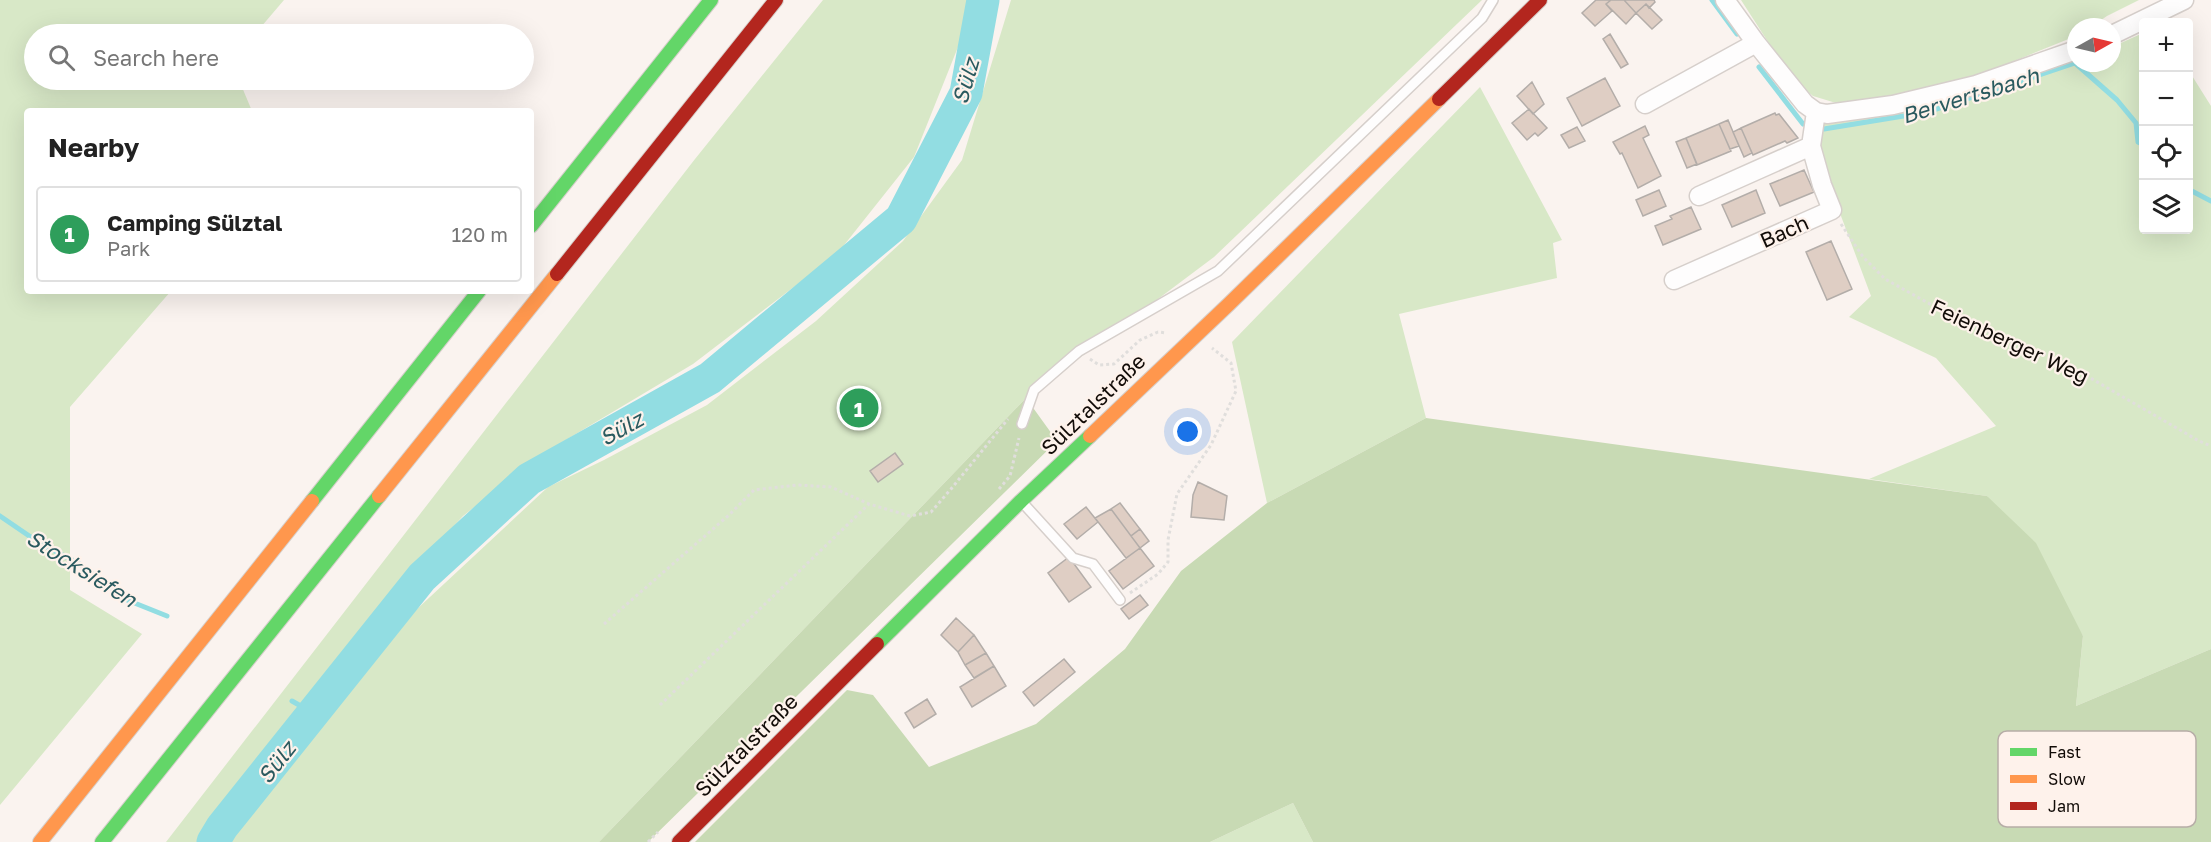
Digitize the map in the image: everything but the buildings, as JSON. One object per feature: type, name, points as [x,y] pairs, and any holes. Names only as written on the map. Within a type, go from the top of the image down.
[{"type":"main road","points":[[534,222],[711,0]]},
{"type":"main road","points":[[102,842],[776,0]]},
{"type":"main road","name":"Sülztalstraße","points":[[679,842],[1021,501],[1229,304],[1540,0]]},
{"type":"main road","points":[[40,842],[477,294]]},
{"type":"street","points":[[1725,0],[1805,104],[1816,112],[1827,114],[1893,105],[1976,85],[2067,53]]},
{"type":"street","points":[[2121,31],[2184,0]]},
{"type":"street","points":[[1645,104],[1756,43]]},
{"type":"street","name":"Bach","points":[[1674,280],[1832,210],[1811,146],[1816,112]]},
{"type":"street","points":[[1699,196],[1811,146]]},
{"type":"lane","points":[[1022,424],[1034,390],[1080,351],[1218,271],[1482,18],[1493,0]]},
{"type":"lane","points":[[1021,501],[1073,558],[1093,564],[1120,600]]},
{"type":"path","name":"Feienberger Weg","points":[[1832,210],[1863,257],[1885,279],[1958,319],[2061,361],[2211,446]]},
{"type":"path","points":[[1080,351],[1099,365],[1114,364],[1140,340],[1158,332],[1172,334]]},
{"type":"path","points":[[1120,600],[1158,574],[1168,561],[1168,540],[1177,494],[1211,445],[1236,391],[1231,363],[1211,347]]},
{"type":"path","points":[[604,624],[729,515],[754,490],[797,485],[831,487],[868,504],[910,516],[931,512],[1034,390]]},
{"type":"path","points":[[660,705],[868,504]]},
{"type":"green space","points":[[0,0],[284,0],[264,24],[24,24],[24,90],[243,90],[251,108],[24,108],[24,294],[168,294],[70,407],[70,590],[142,634],[0,805]]},
{"type":"green space","points":[[823,0],[969,0],[960,42],[914,157],[837,254],[693,364],[539,456],[463,516],[368,619],[211,821],[198,842],[166,842],[695,159]]},
{"type":"green space","points":[[1011,0],[1482,0],[1214,257],[1026,398],[599,842],[229,842],[416,610],[548,487],[707,405],[816,321],[903,241],[962,160]]},
{"type":"green space","points":[[1741,0],[2139,0],[2104,18],[2067,18],[2067,40],[1987,72],[1897,99],[1836,103],[1813,96],[1792,79]]},
{"type":"green space","points":[[2139,35],[2139,234],[2193,234],[2193,77],[2211,106],[2211,649],[2076,706],[2083,636],[1987,496],[1869,479],[1996,426],[1936,358],[1849,317],[1871,296],[1835,200],[1817,136],[1823,121],[1924,108],[1959,100],[2067,63],[2067,72],[2121,72],[2121,43]]},
{"type":"green space","points":[[1480,87],[1562,240],[1553,243],[1557,278],[1399,314],[1426,418],[1267,503],[1232,342]]},
{"type":"green space","points":[[1026,398],[1057,441],[648,842],[599,842]]},
{"type":"green space","points":[[1426,418],[1987,496],[2036,543],[2083,636],[2076,706],[2211,649],[2211,842],[1313,842],[1293,803],[1210,842],[695,842],[847,690],[873,695],[929,767],[1036,724],[1125,649],[1181,571],[1267,503]]},
{"type":"green space","points":[[1293,803],[1313,842],[1210,842]]},
{"type":"waterway","name":"Sülz","points":[[213,842],[222,827],[422,577],[529,479],[710,378],[901,219],[966,93],[983,0]]},
{"type":"waterway","name":"Bervertsbach","points":[[1712,0],[1737,34]]},
{"type":"waterway","name":"Bervertsbach","points":[[1824,129],[1928,112],[2075,63],[2117,100],[2136,123],[2139,142]]},
{"type":"waterway","name":"Bervertsbach","points":[[1759,67],[1803,124]]},
{"type":"waterway","name":"Bervertsbach","points":[[2193,192],[2211,201]]},
{"type":"waterway","name":"Stocksiefen","points":[[0,516],[41,544],[78,563],[127,600],[167,616]]},
{"type":"waterway","name":"Stocksiefen","points":[[292,701],[313,713]]},
{"type":"traffic: fast","points":[[534,222],[711,0]]},
{"type":"traffic: fast","points":[[312,501],[477,294]]},
{"type":"traffic: fast","points":[[877,644],[1090,436]]},
{"type":"traffic: fast","points":[[102,842],[379,496]]},
{"type":"traffic: slow","points":[[1090,436],[1439,99]]},
{"type":"traffic: slow","points":[[379,496],[557,274]]},
{"type":"traffic: slow","points":[[40,842],[312,501]]},
{"type":"traffic: jam","points":[[557,274],[776,0]]},
{"type":"traffic: jam","points":[[1439,99],[1540,0]]},
{"type":"traffic: jam","points":[[679,842],[877,644]]},
{"type":"place","name":"Camping Sülztal","points":[[859,408]]}]
